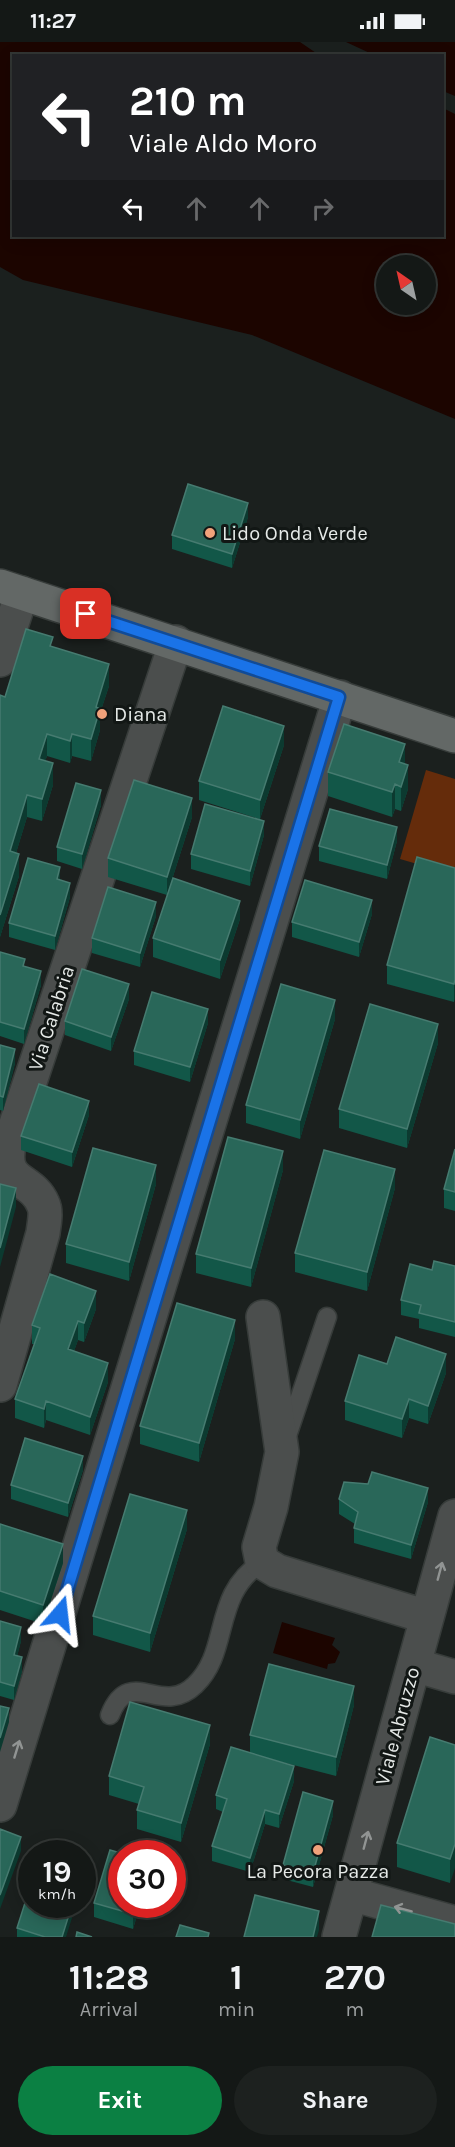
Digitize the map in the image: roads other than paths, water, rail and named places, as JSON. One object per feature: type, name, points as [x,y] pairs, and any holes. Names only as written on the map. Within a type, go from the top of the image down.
[{"type":"street","points":[[0,660],[11,589],[455,736]]},
{"type":"street","name":"Via Calabria","points":[[0,1385],[9,1321],[43,1233],[45,1214],[44,1204],[38,1197],[7,1174],[9,1145],[176,642]]},
{"type":"street","points":[[0,1805],[339,697]]},
{"type":"street","points":[[263,1317],[282,1452],[271,1507],[259,1547],[262,1562],[277,1571],[427,1617]]},
{"type":"street","name":"Viale Abruzzo","points":[[339,1937],[455,1516]]},
{"type":"street","points":[[414,1665],[455,1677]]},
{"type":"street","points":[[351,1894],[455,1923]]},
{"type":"lane","points":[[282,1452],[327,1317]]},
{"type":"lane","points":[[110,1715],[114,1706],[128,1692],[136,1690],[170,1698],[179,1696],[196,1684],[209,1664],[236,1585],[248,1571],[262,1562]]},
{"type":"place","name":"Lido Onda Verde","points":[[210,533]]},
{"type":"place","name":"Diana","points":[[102,714]]},
{"type":"place","name":"La Pecora Pazza","points":[[318,1850]]}]
